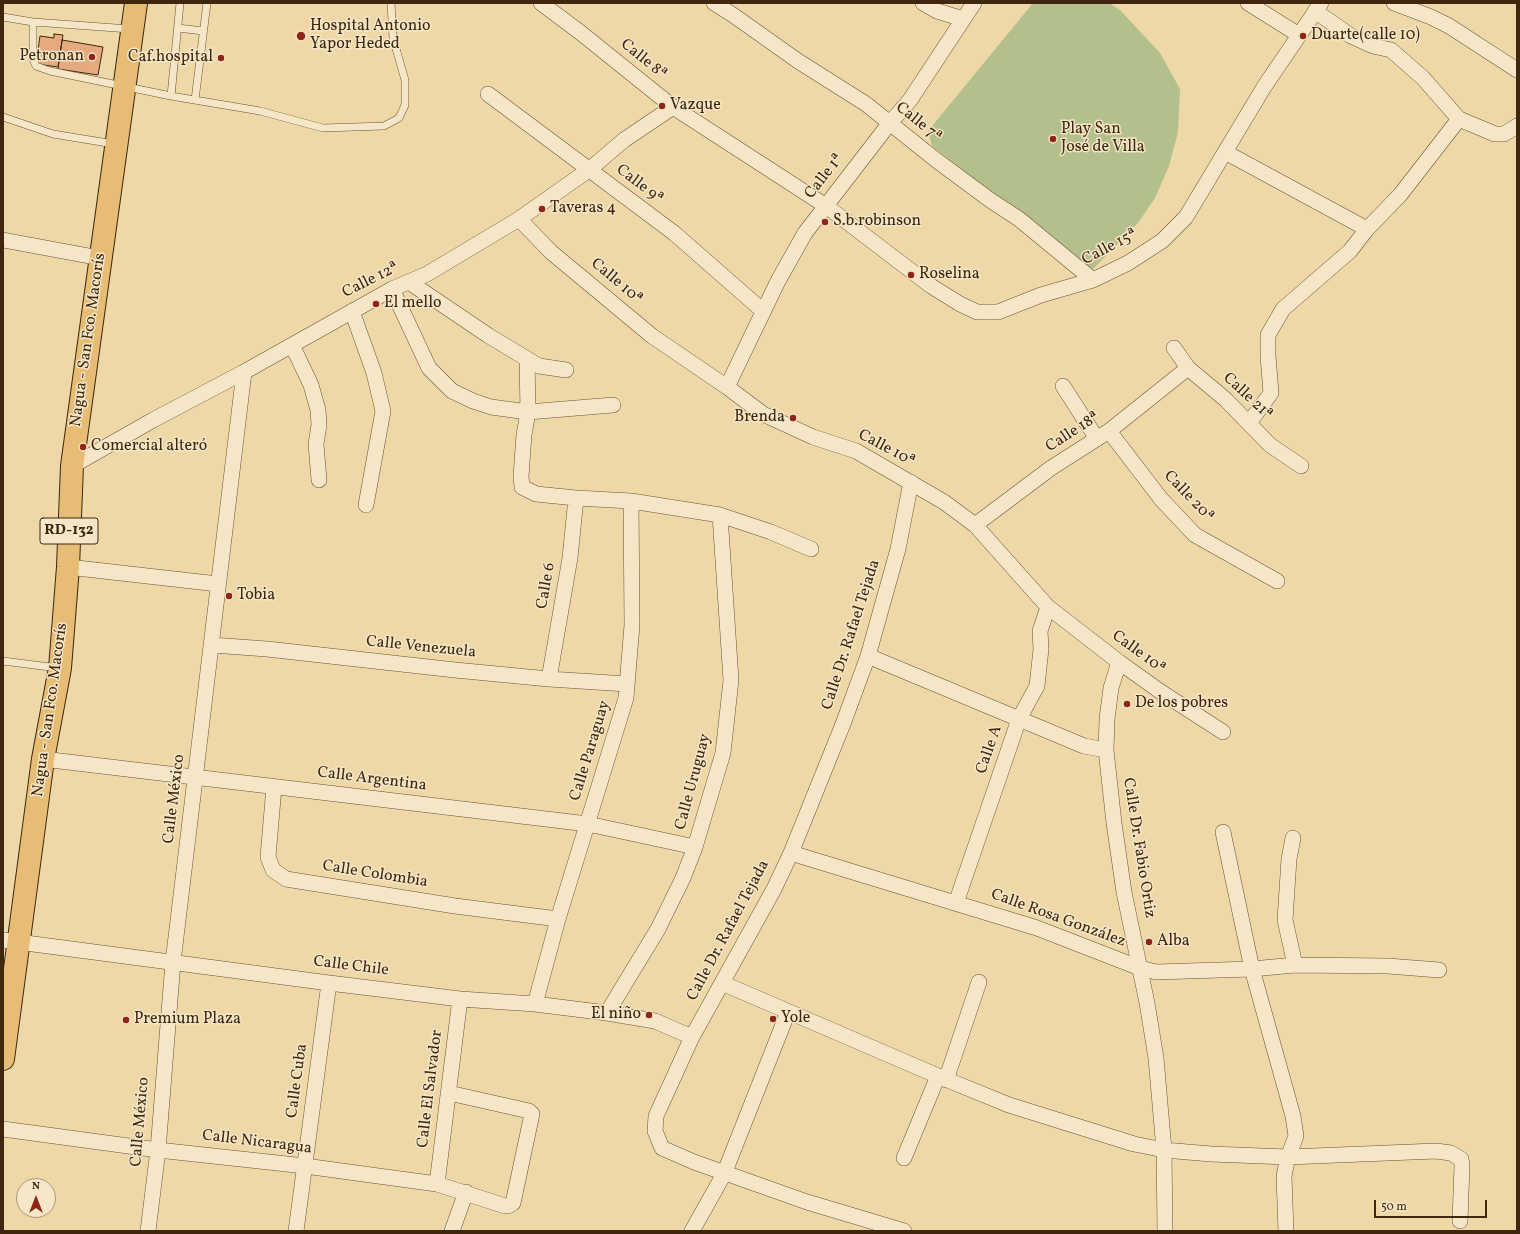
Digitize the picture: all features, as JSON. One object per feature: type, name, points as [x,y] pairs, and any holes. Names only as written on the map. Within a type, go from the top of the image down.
[{"type":"main road","name":"Nagua - San Fco. Macorís","points":[[3,1059],[11,940],[60,668],[68,567],[72,466],[136,3]]},
{"type":"street","name":"Calle 8ª","points":[[541,3],[582,33],[673,107],[826,206]]},
{"type":"street","points":[[923,3],[937,11],[963,19]]},
{"type":"street","name":"Calle 1ª","points":[[726,387],[778,281],[805,233],[889,124],[910,100],[974,3]]},
{"type":"street","points":[[1248,3],[1299,35]]},
{"type":"street","points":[[1394,3],[1431,17],[1449,26],[1517,70]]},
{"type":"street","name":"Calle 7ª","points":[[716,4],[798,61],[866,104],[889,124],[990,200],[1020,219],[1093,280]]},
{"type":"street","points":[[1318,7],[1351,36],[1373,46],[1392,50],[1423,78],[1459,119],[1495,134],[1504,134],[1517,126]]},
{"type":"street","name":"Calle 15ª","points":[[826,206],[931,286],[960,304],[977,312],[998,312],[1041,296],[1093,280],[1128,263],[1162,240],[1186,217],[1264,87],[1318,7]]},
{"type":"street","name":"Calle 9ª","points":[[488,94],[590,169],[674,234],[764,311]]},
{"type":"street","name":"Calle 12ª","points":[[72,466],[392,289],[427,274],[519,219],[590,169],[624,140],[673,107]]},
{"type":"street","points":[[1249,423],[1271,393],[1268,335],[1283,309],[1350,251],[1367,229],[1400,195],[1459,119]]},
{"type":"street","points":[[1226,152],[1367,229]]},
{"type":"street","name":"Calle 10ª","points":[[519,219],[551,252],[652,336],[763,414],[813,437],[856,451],[944,502],[975,525],[1048,607],[1119,662],[1161,692],[1223,732]]},
{"type":"street","points":[[3,240],[100,258]]},
{"type":"street","points":[[409,282],[489,336],[539,366],[566,370]]},
{"type":"street","points":[[392,289],[429,368],[452,391],[473,401],[491,407],[528,412],[613,405]]},
{"type":"street","points":[[352,311],[374,373],[383,411],[366,505]]},
{"type":"street","points":[[292,345],[311,384],[318,410],[319,425],[316,444],[319,480]]},
{"type":"street","name":"Calle 21ª","points":[[1174,348],[1188,368],[1225,399],[1270,445],[1300,466]]},
{"type":"street","points":[[527,359],[528,412],[524,435],[521,476],[522,487],[536,494],[631,501],[720,514],[771,532],[811,549]]},
{"type":"street","name":"Calle 18ª","points":[[975,525],[1051,468],[1103,435],[1188,368]]},
{"type":"street","name":"Calle México","points":[[148,1231],[158,1150],[173,962],[244,372]]},
{"type":"street","name":"Calle 20ª","points":[[1063,386],[1103,435],[1196,535],[1277,581]]},
{"type":"street","name":"Calle Dr. Rafael Tejada","points":[[904,1231],[807,1202],[724,1174],[662,1148],[655,1131],[656,1116],[692,1038],[774,889],[791,853],[843,724],[868,656],[898,549],[911,482]]},
{"type":"street","name":"Calle 6","points":[[549,679],[570,558],[576,498]]},
{"type":"street","name":"Calle Paraguay","points":[[535,1004],[558,918],[626,698],[632,625],[631,501]]},
{"type":"street","name":"Calle Uruguay","points":[[606,1013],[658,929],[683,878],[695,847],[723,753],[731,680],[720,514]]},
{"type":"street","points":[[68,567],[218,584]]},
{"type":"street","name":"Calle A","points":[[956,904],[1020,719],[1037,686],[1041,649],[1040,632],[1048,607]]},
{"type":"street","name":"Calle Venezuela","points":[[212,645],[267,649],[549,679],[628,684]]},
{"type":"street","points":[[868,656],[1084,746],[1106,750]]},
{"type":"street","name":"Calle Dr. Fabio Ortiz","points":[[1119,662],[1111,688],[1107,719],[1106,750],[1114,823],[1124,892],[1140,968],[1156,1058],[1164,1150],[1165,1231]]},
{"type":"street","name":"Calle Argentina","points":[[43,759],[588,824],[695,847]]},
{"type":"street","name":"Calle Colombia","points":[[274,787],[268,857],[273,870],[286,879],[455,906],[558,918]]},
{"type":"street","points":[[1223,832],[1252,970],[1293,1116],[1296,1136],[1288,1157],[1284,1176],[1286,1231]]},
{"type":"street","points":[[1293,838],[1289,859],[1285,920],[1295,965]]},
{"type":"street","name":"Calle Rosa González","points":[[791,853],[1037,928],[1140,968],[1156,972],[1252,970],[1295,965],[1388,966],[1439,970]]},
{"type":"street","name":"Calle Chile","points":[[11,940],[329,983],[460,999],[535,1004],[606,1013],[655,1021],[692,1038]]},
{"type":"street","points":[[904,1158],[942,1078],[979,982]]},
{"type":"street","name":"Calle Cuba","points":[[296,1231],[329,983]]},
{"type":"street","points":[[722,983],[942,1078],[1009,1105],[1134,1144],[1164,1150],[1211,1154],[1288,1157],[1436,1151],[1451,1153],[1461,1159],[1462,1166],[1460,1221]]},
{"type":"street","name":"Calle El Salvador","points":[[437,1184],[460,999]]},
{"type":"street","points":[[692,1231],[724,1174],[788,1012]]},
{"type":"street","name":"Calle Nicaragua","points":[[3,1129],[158,1150],[304,1166],[437,1184],[508,1206],[513,1203],[532,1114],[529,1111],[449,1093]]},
{"type":"street","points":[[452,1231],[466,1192]]},
{"type":"lane","points":[[171,96],[180,3]]},
{"type":"lane","points":[[195,100],[207,3]]},
{"type":"lane","points":[[33,22],[34,59],[36,66],[50,71],[171,96],[260,110],[323,128],[384,126],[399,118],[406,105],[404,80],[393,38],[391,3]]},
{"type":"lane","points":[[3,17],[33,22],[132,29]]},
{"type":"lane","points":[[178,28],[203,31]]},
{"type":"lane","points":[[3,118],[53,134],[116,144]]},
{"type":"lane","points":[[3,661],[60,668]]},
{"type":"green space","name":"Play San José de Villa","points":[[1033,3],[1109,3],[1120,10],[1160,53],[1180,89],[1178,132],[1169,166],[1155,198],[1138,223],[1092,270],[932,146],[928,131]]},
{"type":"building","points":[[54,34],[63,35],[58,67],[36,64],[40,36],[54,38]]},
{"type":"building","points":[[62,40],[103,47],[98,75],[58,69]]},
{"type":"place","name":"Hospital Antonio Yapor Heded","points":[[301,36]]},
{"type":"place","name":"Duarte(calle 10)","points":[[1303,36]]},
{"type":"place","name":"Petronan","points":[[92,57]]},
{"type":"place","name":"Caf.hospital","points":[[221,58]]},
{"type":"place","name":"Vazque","points":[[662,106]]},
{"type":"place","name":"Play San José de Villa","points":[[1053,139]]},
{"type":"place","name":"Taveras 4","points":[[542,209]]},
{"type":"place","name":"S.b.robinson","points":[[825,222]]},
{"type":"place","name":"Roselina","points":[[911,275]]},
{"type":"place","name":"El mello","points":[[376,304]]},
{"type":"place","name":"Brenda","points":[[793,418]]},
{"type":"place","name":"Comercial alteró","points":[[83,447]]},
{"type":"place","name":"Tobia","points":[[229,596]]},
{"type":"place","name":"De los pobres","points":[[1127,704]]},
{"type":"place","name":"Alba","points":[[1149,942]]},
{"type":"place","name":"El niño","points":[[649,1015]]},
{"type":"place","name":"Yole","points":[[773,1019]]},
{"type":"place","name":"Premium Plaza","points":[[126,1020]]}]
